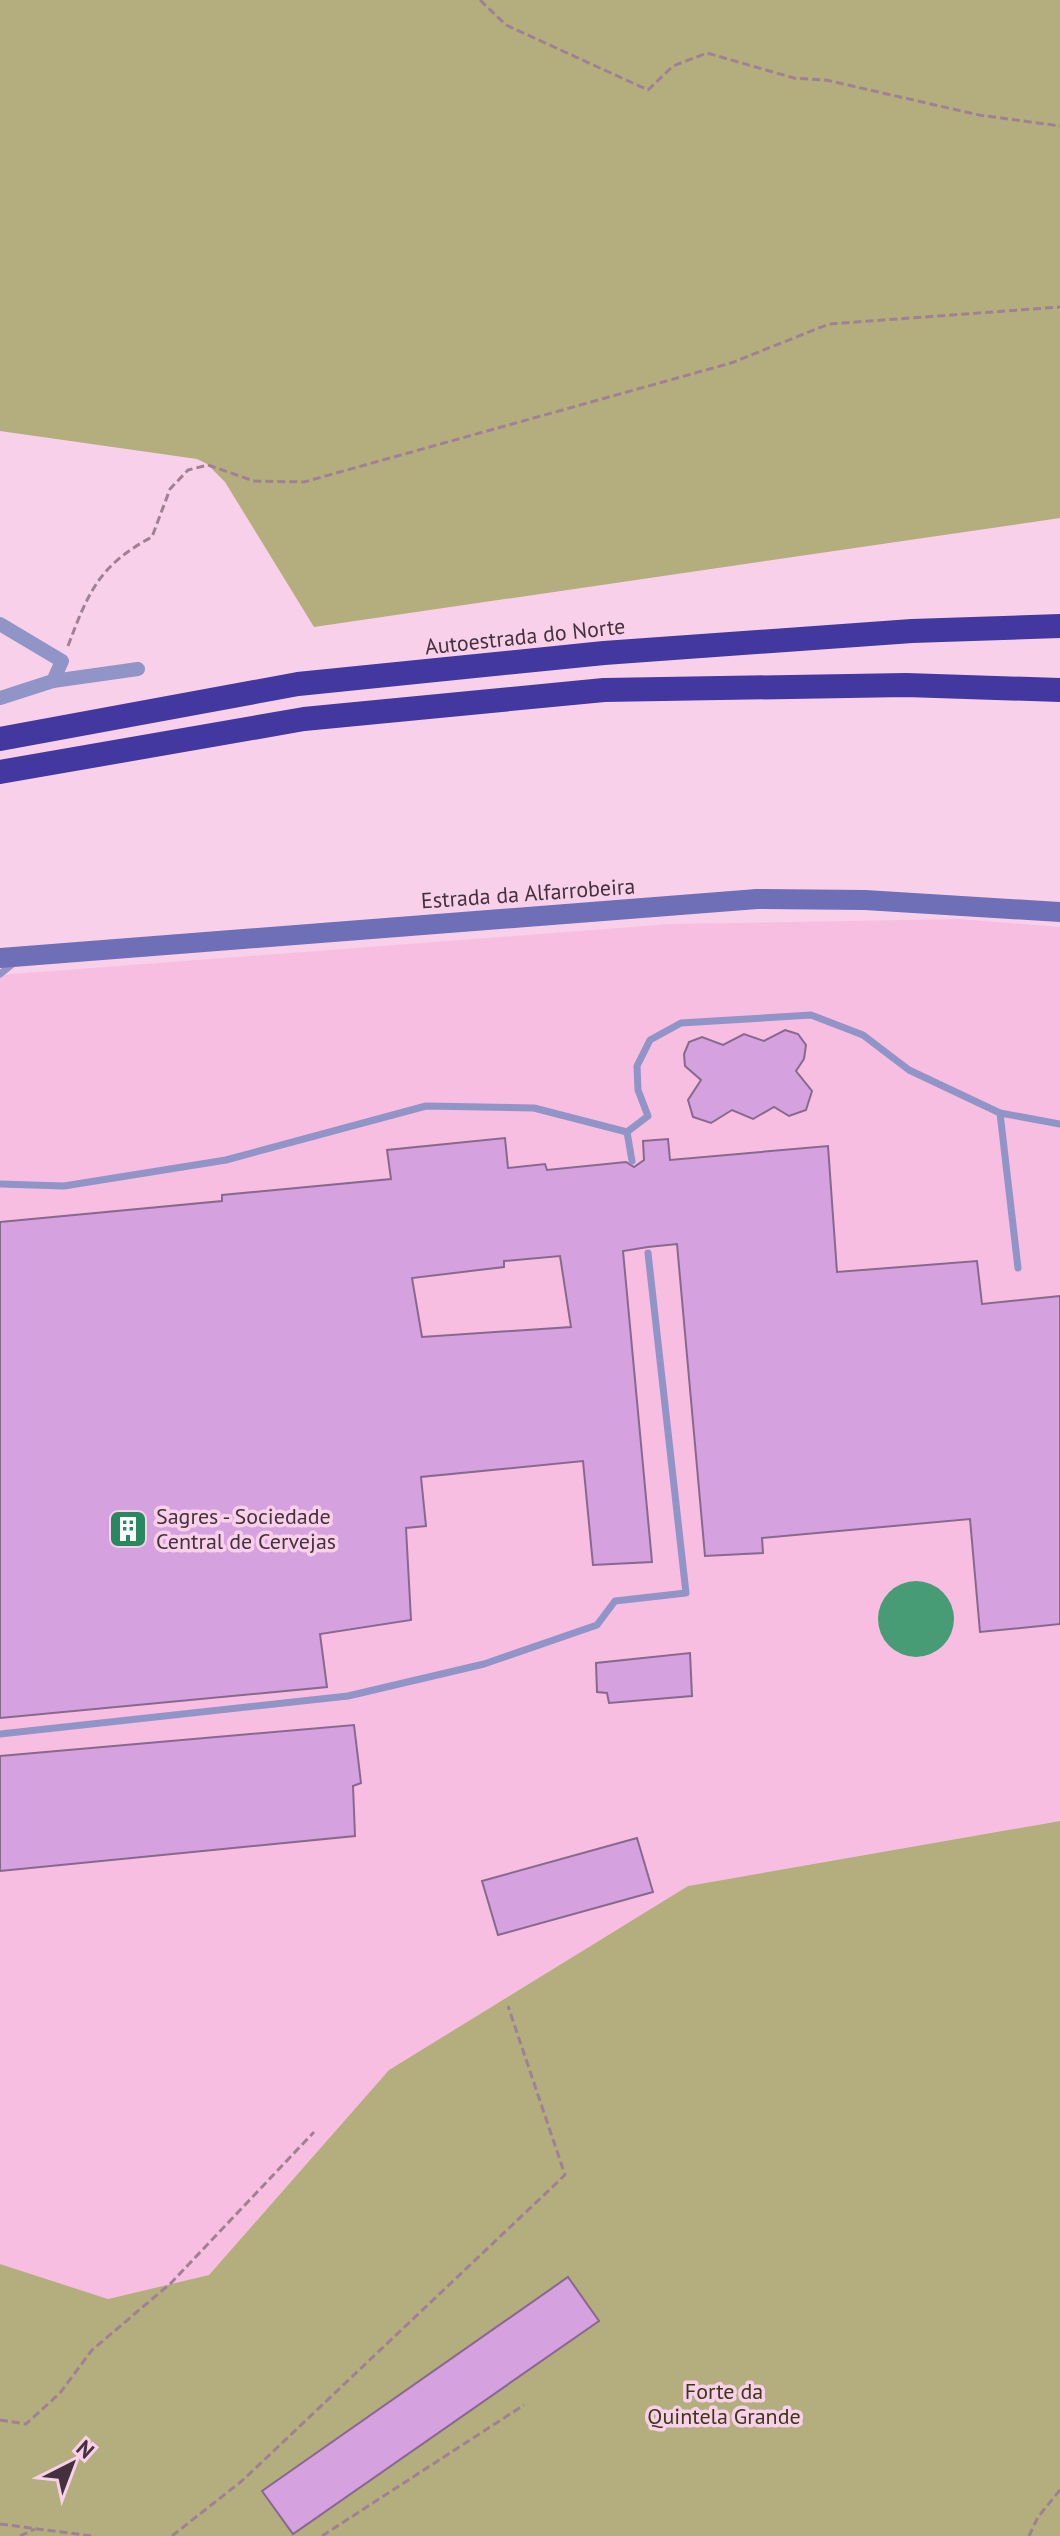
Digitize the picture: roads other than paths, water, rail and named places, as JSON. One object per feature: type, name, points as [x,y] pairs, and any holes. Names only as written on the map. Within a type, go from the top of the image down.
[{"type":"highway","name":"Autoestrada do Norte","points":[[0,739],[298,684],[619,652],[912,631],[1060,626]]},
{"type":"highway","points":[[0,772],[304,719],[604,690],[906,685],[1060,690]]},
{"type":"main road","name":"Estrada da Alfarrobeira","points":[[0,958],[757,899],[853,900],[1060,912]]},
{"type":"street","points":[[0,624],[62,661],[53,681]]},
{"type":"street","points":[[0,698],[53,681],[138,669]]},
{"type":"lane","points":[[0,974],[23,956]]},
{"type":"lane","points":[[627,1132],[648,1116],[638,1090],[637,1066],[650,1040],[681,1023],[811,1015],[863,1035],[909,1070],[1000,1113],[1060,1124]]},
{"type":"lane","points":[[0,1184],[64,1186],[226,1160],[426,1106],[534,1108],[627,1132]]},
{"type":"lane","points":[[1000,1113],[1018,1268]]},
{"type":"lane","points":[[627,1132],[632,1161]]},
{"type":"lane","points":[[0,1734],[348,1696],[484,1664],[583,1630],[597,1625],[615,1601],[686,1593],[648,1253]]},
{"type":"place","name":"Sagres - Sociedade Central de Cervejas","points":[[128,1529]]},
{"type":"park label","name":"Forte da Quintela Grande","points":[[724,2404]]}]
